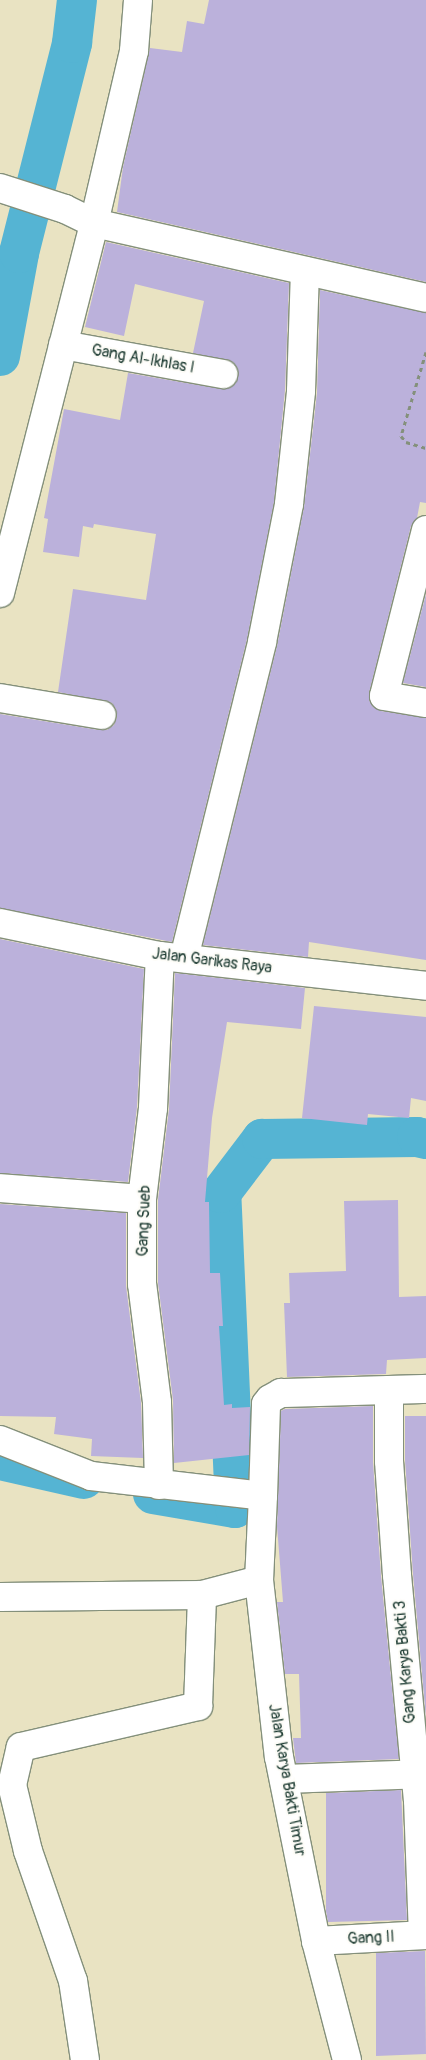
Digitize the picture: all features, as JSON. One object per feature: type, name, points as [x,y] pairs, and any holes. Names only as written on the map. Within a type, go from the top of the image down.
[{"type":"street","points":[[0,594],[94,223],[134,51],[138,0]]},
{"type":"street","points":[[0,188],[65,209],[94,223],[426,298]]},
{"type":"street","name":"Gang Sueb","points":[[159,1486],[157,1402],[142,1284],[142,1199],[172,957],[262,642],[289,504],[301,391],[305,271]]},
{"type":"street","name":"Gang Al-Ikhlas I","points":[[63,345],[223,374]]},
{"type":"street","points":[[426,530],[384,696],[426,703]]},
{"type":"street","points":[[0,698],[102,715]]},
{"type":"street","name":"Jalan Garikas Raya","points":[[0,923],[172,957],[426,986]]},
{"type":"street","points":[[0,1188],[142,1199]]},
{"type":"street","name":"Jalan Karya Bakti Timur","points":[[347,2060],[316,1941],[279,1757],[259,1580],[256,1495],[266,1404],[281,1392],[426,1389]]},
{"type":"street","name":"Gang Karya Bakti 3","points":[[389,1390],[391,1499],[420,1774],[418,1800],[425,1935]]},
{"type":"street","points":[[0,1440],[91,1476],[159,1486],[256,1495]]},
{"type":"street","points":[[0,1597],[202,1595],[259,1580]]},
{"type":"street","points":[[85,2060],[73,1981],[28,1851],[12,1785],[21,1747],[198,1706],[202,1595]]},
{"type":"street","points":[[284,1779],[420,1774]]},
{"type":"street","name":"Gang II","points":[[316,1941],[425,1935]]},
{"type":"path","points":[[426,352],[401,436],[406,442],[426,448]]},
{"type":"building","points":[[209,0],[426,0],[426,282],[117,212],[123,167],[150,48],[182,52],[187,21],[204,24]]},
{"type":"building","points":[[106,242],[289,283],[285,390],[274,502],[247,639],[172,942],[0,908],[0,714],[99,730],[107,730],[114,725],[117,717],[116,709],[112,703],[58,692],[73,589],[146,600],[156,534],[94,524],[93,528],[83,526],[79,557],[43,552],[48,519],[44,518],[64,409],[120,420],[128,373],[221,389],[229,388],[235,384],[238,376],[237,368],[233,362],[193,353],[204,301],[135,284],[124,336],[85,327]]},
{"type":"building","points":[[320,290],[426,313],[426,503],[420,502],[417,518],[411,526],[369,693],[369,700],[373,707],[381,711],[426,718],[426,960],[309,942],[308,957],[203,945],[277,646],[304,507],[317,393]]},
{"type":"building","points":[[426,594],[426,687],[403,683]]},
{"type":"building","points":[[0,939],[144,969],[137,1107],[128,1182],[0,1173]]},
{"type":"building","points":[[175,973],[305,988],[301,1029],[227,1022],[212,1118],[205,1202],[209,1202],[210,1273],[220,1273],[223,1326],[219,1326],[224,1405],[232,1404],[232,1408],[250,1407],[249,1455],[174,1463],[173,1400],[158,1283],[158,1200],[169,1109]]},
{"type":"building","points":[[314,1006],[426,1017],[426,1101],[411,1098],[409,1118],[368,1114],[367,1125],[302,1118]]},
{"type":"building","points":[[398,1200],[399,1297],[426,1296],[426,1358],[387,1360],[386,1374],[287,1377],[284,1303],[290,1303],[289,1273],[346,1271],[344,1201]]},
{"type":"building","points":[[0,1204],[126,1213],[126,1286],[141,1403],[143,1458],[91,1456],[92,1439],[54,1434],[56,1417],[0,1416]]},
{"type":"building","points":[[373,1406],[373,1462],[381,1576],[399,1759],[296,1763],[293,1738],[301,1738],[299,1674],[285,1674],[277,1602],[283,1602],[277,1526],[281,1411],[285,1409]]},
{"type":"building","points":[[405,1416],[426,1416],[426,1718],[405,1460]]},
{"type":"building","points":[[401,1790],[407,1920],[328,1922],[326,1911],[326,1793]]},
{"type":"building","points":[[425,1951],[426,2054],[376,2056],[376,1953]]},
{"type":"waterway","points":[[0,356],[19,253],[72,43],[77,0]]},
{"type":"waterway","points":[[153,1494],[235,1508],[221,1193],[262,1139],[417,1137],[426,1139]]},
{"type":"waterway","points":[[0,1460],[84,1479]]}]
